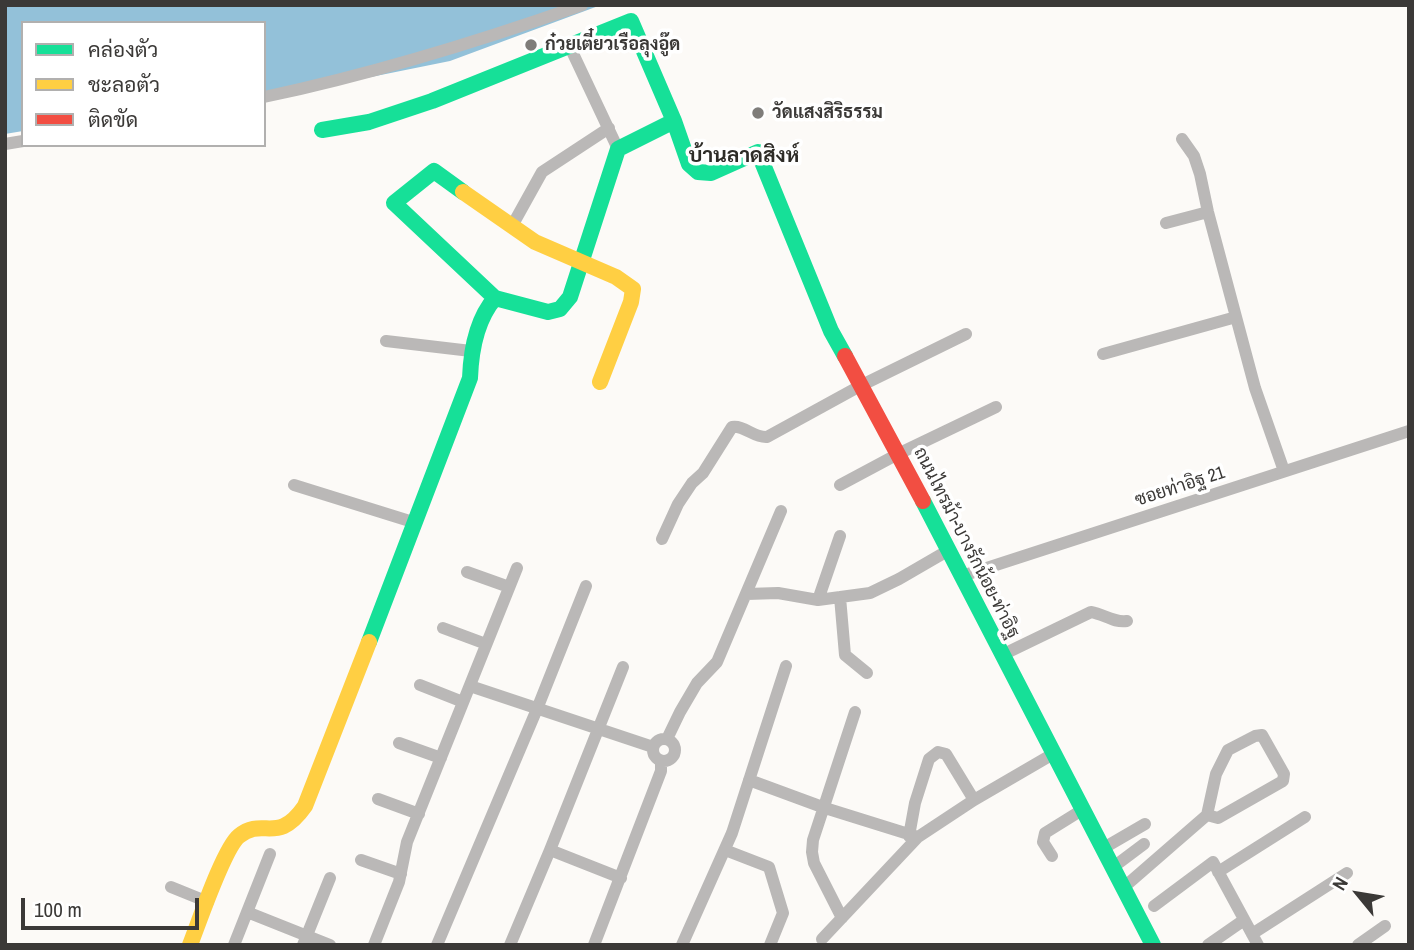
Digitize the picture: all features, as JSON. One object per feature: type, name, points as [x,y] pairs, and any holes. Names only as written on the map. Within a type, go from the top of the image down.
[{"type":"street","points":[[266,97],[436,54],[582,5]]},
{"type":"street","points":[[322,130],[369,121],[432,101],[631,21],[674,121],[618,149]]},
{"type":"street","points":[[569,45],[618,149],[581,263],[570,297],[560,309],[548,312],[495,298],[394,203],[434,171],[549,249],[581,263],[627,283],[633,289],[631,302],[600,382]]},
{"type":"street","name":"ถนนไทรม้า-บางรักน้อย-ท่าอิฐ","points":[[674,121],[689,164],[698,172],[710,173],[758,152],[831,331],[962,576],[1153,945]]},
{"type":"street","points":[[512,226],[542,172],[609,128]]},
{"type":"street","points":[[1182,139],[1194,156],[1200,174],[1255,388],[1284,471]]},
{"type":"street","points":[[1166,223],[1208,212]]},
{"type":"street","points":[[190,945],[230,845],[239,834],[249,828],[284,827],[293,822],[305,806],[416,523],[470,378],[471,351],[488,306],[495,298]]},
{"type":"street","points":[[1104,354],[1236,317]]},
{"type":"street","points":[[662,539],[678,504],[692,483],[703,473],[732,427],[739,426],[766,437],[860,386],[966,334]]},
{"type":"street","points":[[386,341],[471,351]]},
{"type":"street","points":[[840,485],[898,454],[996,408]]},
{"type":"street","name":"ซอยท่าอิฐ 21","points":[[962,576],[1409,431]]},
{"type":"street","points":[[294,485],[416,523]]},
{"type":"street","points":[[667,739],[697,683],[717,662],[781,511]]},
{"type":"street","points":[[818,600],[840,536]]},
{"type":"street","points":[[747,594],[778,593],[818,600],[870,593],[900,579],[948,550]]},
{"type":"street","points":[[374,945],[401,874],[407,842],[517,568]]},
{"type":"street","points":[[467,572],[509,587]]},
{"type":"street","points":[[437,945],[586,586]]},
{"type":"street","points":[[840,597],[845,656],[867,673]]},
{"type":"street","points":[[1002,655],[1091,612],[1101,613],[1117,622],[1127,621]]},
{"type":"street","points":[[443,628],[486,644]]},
{"type":"street","points":[[682,945],[724,850],[786,666]]},
{"type":"street","points":[[510,945],[623,667]]},
{"type":"street","points":[[420,685],[463,702]]},
{"type":"street","points":[[470,686],[653,747]]},
{"type":"street","points":[[842,919],[814,863],[812,852],[813,840],[855,712]]},
{"type":"street","points":[[1122,888],[1206,815],[1216,774],[1228,750],[1262,735],[1284,774],[1283,781],[1218,818],[1206,815]]},
{"type":"street","points":[[667,739],[675,746],[675,752],[669,760],[661,761],[654,755],[653,747],[657,741],[667,739]]},
{"type":"street","points":[[399,743],[441,758]]},
{"type":"street","points":[[913,836],[915,803],[929,759],[938,752],[946,754],[974,800]]},
{"type":"street","points":[[822,939],[913,836],[1053,754]]},
{"type":"street","points":[[594,945],[661,771],[661,761]]},
{"type":"street","points":[[749,780],[913,836]]},
{"type":"street","points":[[379,799],[419,814]]},
{"type":"street","points":[[1052,856],[1043,842],[1045,833],[1082,810]]},
{"type":"street","points":[[1218,872],[1306,817]]},
{"type":"street","points":[[1102,849],[1145,824]]},
{"type":"street","points":[[1112,868],[1144,844]]},
{"type":"street","points":[[550,850],[621,878]]},
{"type":"street","points":[[724,850],[769,867],[783,913],[770,945]]},
{"type":"street","points":[[234,945],[270,854]]},
{"type":"street","points":[[361,860],[401,874]]},
{"type":"street","points":[[1154,906],[1213,862],[1255,940],[1347,873]]},
{"type":"street","points":[[305,941],[330,878]]},
{"type":"street","points":[[171,887],[208,902]]},
{"type":"street","points":[[247,912],[305,941],[330,945]]},
{"type":"street","points":[[1208,945],[1244,920]]},
{"type":"street","points":[[1358,945],[1385,926]]},
{"type":"water","points":[[5,5],[601,5],[450,61],[356,80],[266,94],[266,21],[21,21],[21,131],[5,134]]},
{"type":"traffic: fast","points":[[322,130],[369,122],[432,101],[631,21],[674,121],[689,164],[698,172],[711,173],[758,152],[831,331],[845,356]]},
{"type":"traffic: fast","points":[[463,192],[434,171],[394,203],[495,298],[548,312],[560,309],[570,297],[618,149],[674,121]]},
{"type":"traffic: fast","points":[[369,642],[470,378],[479,325],[495,298]]},
{"type":"traffic: fast","points":[[923,501],[1153,945]]},
{"type":"traffic: slow","points":[[463,192],[535,242],[616,277],[633,289],[631,302],[600,382]]},
{"type":"traffic: slow","points":[[190,945],[219,870],[233,843],[239,836],[256,828],[278,828],[286,825],[305,806],[369,642]]},
{"type":"traffic: jam","points":[[845,356],[923,501]]},
{"type":"place","name":"ก๋วยเตี๋ยวเรือลุงอู๊ด","points":[[531,45]]},
{"type":"place","name":"วัดแสงสิริธรรม","points":[[758,113]]},
{"type":"district","name":"บ้านลาดสิงห์","points":[[744,156]]}]
